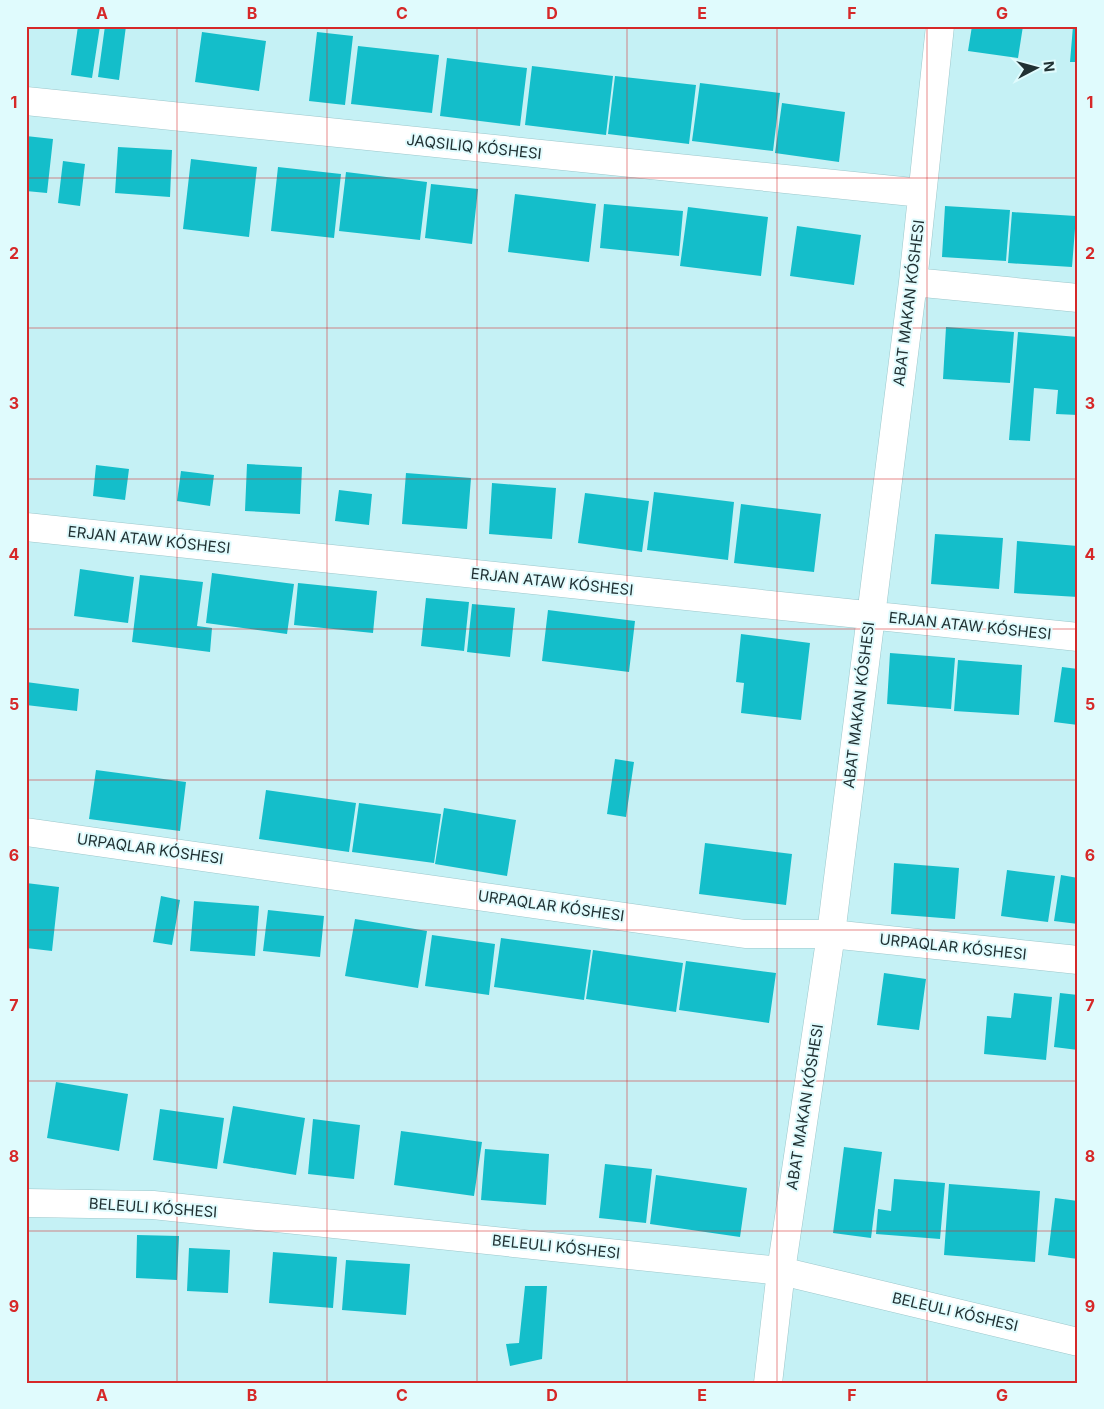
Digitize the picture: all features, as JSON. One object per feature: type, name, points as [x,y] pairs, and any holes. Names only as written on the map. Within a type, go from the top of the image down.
[{"type":"street","name":"ABAT MAKAN KÓSHESI","points":[[768,1383],[781,1271],[831,934],[913,282],[940,26]]},
{"type":"street","points":[[26,101],[922,193]]},
{"type":"street","points":[[913,282],[1078,298]]},
{"type":"street","name":"ERJAN ATAW KÓSHESI","points":[[26,527],[1078,637]]},
{"type":"street","name":"URPAQLAR KÓSHESI","points":[[26,832],[745,934],[831,934],[1078,960]]},
{"type":"street","name":"BELEULI KÓSHESI","points":[[26,1203],[153,1205],[781,1271],[1078,1342]]},
{"type":"building","points":[[78,26],[100,26],[92,78],[71,75]]},
{"type":"building","points":[[105,26],[126,26],[119,80],[98,77]]},
{"type":"building","points":[[972,26],[1023,26],[1018,58],[968,51]]},
{"type":"building","points":[[1073,26],[1078,26],[1078,62],[1070,62]]},
{"type":"building","points":[[202,32],[266,41],[259,91],[195,82]]},
{"type":"building","points":[[317,32],[353,36],[345,105],[309,101]]},
{"type":"building","points":[[358,46],[439,55],[432,113],[351,104]]},
{"type":"building","points":[[447,58],[527,68],[520,126],[440,116]]},
{"type":"building","points":[[532,66],[613,76],[606,135],[525,125]]},
{"type":"building","points":[[615,76],[696,85],[689,144],[608,134]]},
{"type":"building","points":[[700,83],[780,93],[773,151],[692,141]]},
{"type":"building","points":[[782,103],[845,112],[839,162],[775,153]]},
{"type":"building","points":[[26,136],[53,139],[47,193],[26,191]]},
{"type":"building","points":[[118,147],[172,150],[170,197],[115,193]]},
{"type":"building","points":[[191,159],[257,167],[249,237],[183,229]]},
{"type":"building","points":[[63,161],[85,164],[80,206],[58,203]]},
{"type":"building","points":[[278,167],[341,174],[334,238],[271,231]]},
{"type":"building","points":[[346,172],[427,182],[420,240],[339,231]]},
{"type":"building","points":[[431,184],[478,189],[472,244],[425,238]]},
{"type":"building","points":[[515,194],[596,204],[589,262],[508,252]]},
{"type":"building","points":[[604,204],[683,211],[679,256],[600,248]]},
{"type":"building","points":[[945,206],[1010,210],[1006,261],[942,257]]},
{"type":"building","points":[[688,207],[768,217],[761,276],[680,266]]},
{"type":"building","points":[[1012,212],[1076,216],[1072,267],[1008,263]]},
{"type":"building","points":[[797,226],[861,235],[854,285],[790,276]]},
{"type":"building","points":[[946,327],[1014,332],[1010,383],[943,379]]},
{"type":"building","points":[[1018,332],[1078,337],[1078,415],[1056,414],[1058,390],[1034,388],[1030,441],[1009,440]]},
{"type":"building","points":[[247,464],[302,467],[300,514],[245,511]]},
{"type":"building","points":[[96,465],[129,469],[125,500],[93,496]]},
{"type":"building","points":[[181,471],[214,475],[210,506],[177,501]]},
{"type":"building","points":[[406,473],[471,478],[467,529],[402,524]]},
{"type":"building","points":[[492,483],[556,488],[552,539],[489,534]]},
{"type":"building","points":[[339,490],[372,494],[369,525],[335,521]]},
{"type":"building","points":[[654,492],[734,502],[728,560],[647,550]]},
{"type":"building","points":[[585,493],[649,501],[642,552],[578,543]]},
{"type":"building","points":[[741,504],[821,514],[814,572],[734,563]]},
{"type":"building","points":[[935,534],[1003,538],[999,589],[931,584]]},
{"type":"building","points":[[1017,541],[1078,546],[1078,597],[1014,593]]},
{"type":"building","points":[[80,569],[134,577],[128,623],[74,616]]},
{"type":"building","points":[[212,573],[294,584],[287,634],[206,623]]},
{"type":"building","points":[[140,575],[203,582],[197,626],[212,628],[210,652],[132,642]]},
{"type":"building","points":[[298,583],[377,591],[373,633],[294,625]]},
{"type":"building","points":[[426,598],[469,602],[464,651],[421,646]]},
{"type":"building","points":[[472,604],[515,608],[510,657],[467,652]]},
{"type":"building","points":[[548,610],[635,621],[629,672],[542,661]]},
{"type":"building","points":[[741,634],[810,643],[801,720],[741,713],[744,683],[736,682]]},
{"type":"building","points":[[890,653],[955,658],[951,709],[887,704]]},
{"type":"building","points":[[958,660],[1022,665],[1019,715],[954,711]]},
{"type":"building","points":[[1062,667],[1078,669],[1078,725],[1054,722]]},
{"type":"building","points":[[26,682],[79,689],[77,711],[26,705]]},
{"type":"building","points":[[615,759],[634,762],[626,817],[607,814]]},
{"type":"building","points":[[96,770],[186,782],[180,831],[89,819]]},
{"type":"building","points":[[266,790],[356,803],[349,852],[259,839]]},
{"type":"building","points":[[359,803],[441,814],[434,863],[352,852]]},
{"type":"building","points":[[444,808],[516,820],[507,876],[435,864]]},
{"type":"building","points":[[705,843],[792,854],[786,905],[699,894]]},
{"type":"building","points":[[894,863],[959,868],[955,919],[891,914]]},
{"type":"building","points":[[1007,870],[1055,876],[1048,922],[1001,916]]},
{"type":"building","points":[[1061,875],[1078,878],[1078,924],[1054,921]]},
{"type":"building","points":[[26,883],[59,887],[52,951],[26,948]]},
{"type":"building","points":[[161,896],[180,900],[172,945],[153,942]]},
{"type":"building","points":[[194,901],[259,906],[255,956],[190,951]]},
{"type":"building","points":[[268,910],[324,916],[320,957],[263,951]]},
{"type":"building","points":[[355,919],[427,931],[418,988],[345,976]]},
{"type":"building","points":[[432,935],[495,944],[489,995],[425,986]]},
{"type":"building","points":[[501,938],[591,950],[584,1000],[494,987]]},
{"type":"building","points":[[593,950],[683,963],[676,1012],[586,999]]},
{"type":"building","points":[[686,961],[776,973],[769,1023],[679,1010]]},
{"type":"building","points":[[884,973],[926,979],[919,1030],[877,1025]]},
{"type":"building","points":[[1014,993],[1052,997],[1046,1060],[984,1054],[987,1016],[1011,1018]]},
{"type":"building","points":[[1060,993],[1078,995],[1078,1050],[1054,1047]]},
{"type":"building","points":[[56,1082],[128,1094],[119,1151],[47,1138]]},
{"type":"building","points":[[233,1106],[305,1118],[296,1175],[223,1163]]},
{"type":"building","points":[[160,1109],[224,1118],[217,1169],[153,1160]]},
{"type":"building","points":[[313,1119],[360,1125],[354,1179],[308,1174]]},
{"type":"building","points":[[401,1131],[482,1142],[474,1196],[394,1185]]},
{"type":"building","points":[[844,1147],[882,1152],[871,1238],[833,1233]]},
{"type":"building","points":[[485,1149],[549,1154],[546,1205],[481,1200]]},
{"type":"building","points":[[605,1164],[652,1169],[646,1223],[599,1218]]},
{"type":"building","points":[[656,1175],[747,1188],[740,1237],[650,1224]]},
{"type":"building","points":[[894,1179],[945,1183],[940,1239],[876,1234],[878,1209],[891,1211]]},
{"type":"building","points":[[949,1184],[1040,1191],[1035,1262],[944,1255]]},
{"type":"building","points":[[1055,1198],[1078,1201],[1078,1259],[1048,1255]]},
{"type":"building","points":[[137,1235],[179,1236],[177,1280],[136,1278]]},
{"type":"building","points":[[189,1248],[230,1250],[228,1293],[187,1291]]},
{"type":"building","points":[[273,1252],[337,1257],[333,1308],[269,1303]]},
{"type":"building","points":[[346,1260],[410,1264],[406,1315],[342,1310]]},
{"type":"building","points":[[525,1286],[547,1286],[542,1359],[510,1366],[506,1344],[519,1343]]}]
